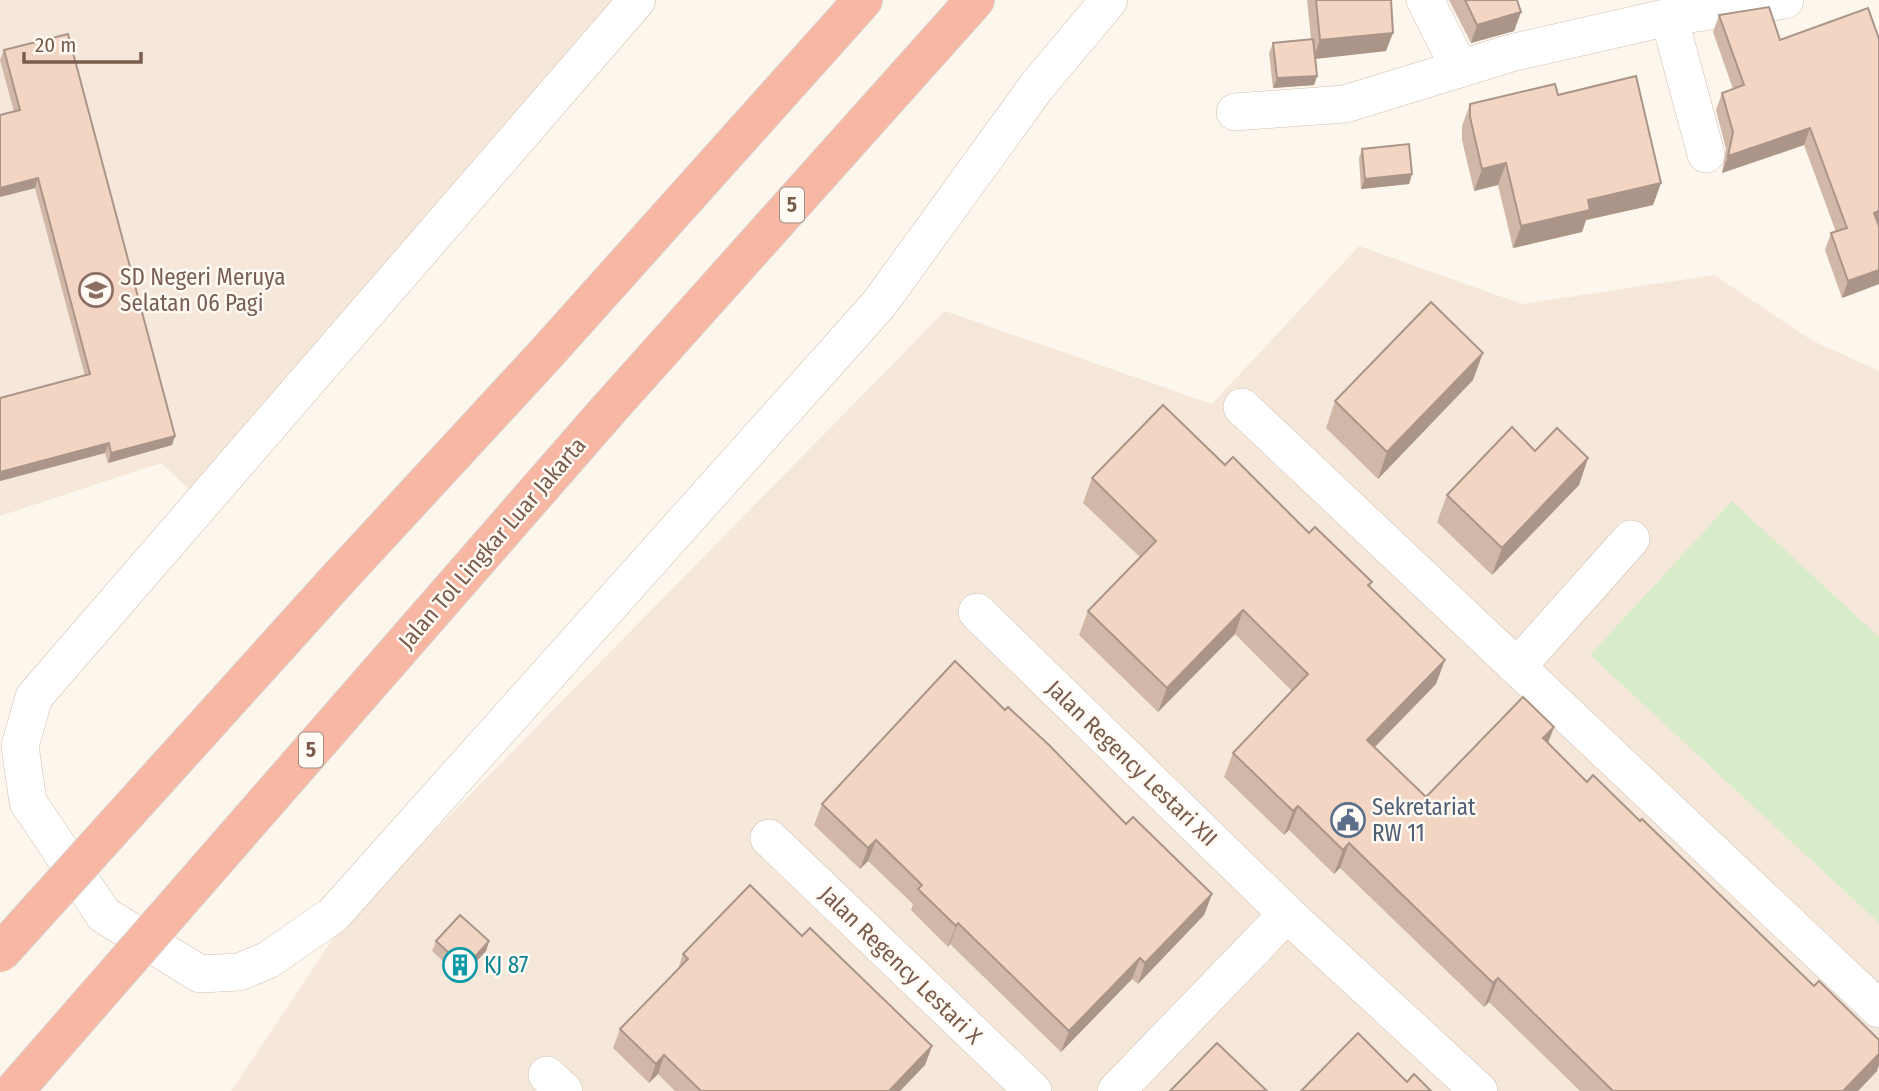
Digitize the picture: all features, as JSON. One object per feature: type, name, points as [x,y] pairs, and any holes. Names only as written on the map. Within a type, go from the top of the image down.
[{"type":"highway","points":[[0,953],[544,356],[863,0]]},
{"type":"highway","name":"Jalan Tol Lingkar Luar Jakarta","points":[[14,1091],[609,409],[975,0]]},
{"type":"street","points":[[637,0],[34,697],[20,746],[28,802],[104,915],[200,974],[239,972],[268,960],[333,915],[879,304],[1037,86],[1109,0]]},
{"type":"street","points":[[1425,0],[1460,69]]},
{"type":"street","points":[[1236,112],[1345,104],[1511,53],[1669,17],[1785,0]]},
{"type":"street","points":[[1669,17],[1706,154]]},
{"type":"street","points":[[1241,407],[1879,1009]]},
{"type":"street","points":[[1517,667],[1631,539]]},
{"type":"street","name":"Jalan Regency Lestari XII","points":[[977,612],[1287,914],[1479,1091]]},
{"type":"street","name":"Jalan Regency Lestari X","points":[[769,838],[1033,1091]]},
{"type":"street","points":[[1116,1091],[1287,914]]},
{"type":"shaded area","points":[[0,0],[656,0],[208,507],[161,463],[0,516]]},
{"type":"shaded area","points":[[1359,246],[1522,304],[1714,275],[1813,341],[1879,371],[1879,1091],[231,1091],[342,925],[945,311],[1212,404]]},
{"type":"green space","points":[[1732,501],[1879,637],[1879,923],[1590,655]]},
{"type":"building","points":[[1316,0],[1391,0],[1393,33],[1320,40]]},
{"type":"building","points":[[1465,0],[1517,0],[1521,12],[1477,25]]},
{"type":"building","points":[[1769,7],[1780,40],[1868,8],[1879,39],[1879,211],[1874,213],[1879,226],[1879,270],[1848,281],[1831,233],[1847,228],[1810,128],[1728,156],[1733,132],[1722,93],[1744,85],[1719,15]]},
{"type":"building","name":"SD Negeri Meruya Selatan 06 Pagi","points":[[68,34],[175,436],[111,453],[109,443],[0,472],[0,398],[90,374],[38,178],[0,188],[0,115],[20,110],[4,50]]},
{"type":"building","points":[[1313,39],[1317,76],[1277,78],[1273,43]]},
{"type":"building","points":[[1636,76],[1661,183],[1588,200],[1590,210],[1521,226],[1506,163],[1482,169],[1470,117],[1470,104],[1555,84],[1558,95]]},
{"type":"building","points":[[1409,144],[1412,174],[1365,179],[1362,149]]},
{"type":"building","points":[[1431,302],[1483,353],[1387,452],[1335,401]]},
{"type":"building","points":[[1163,405],[1225,465],[1233,457],[1309,533],[1315,527],[1372,582],[1368,585],[1445,660],[1367,740],[1426,797],[1523,697],[1554,727],[1543,738],[1587,782],[1593,775],[1640,821],[1642,819],[1814,986],[1819,981],[1879,1040],[1879,1054],[1843,1091],[1613,1091],[1498,978],[1493,983],[1349,843],[1343,850],[1298,806],[1293,811],[1233,753],[1308,674],[1243,610],[1167,688],[1088,611],[1156,541],[1092,478]]},
{"type":"building","points":[[1512,427],[1535,451],[1557,428],[1588,458],[1502,548],[1447,495]]},
{"type":"building","points":[[955,661],[1005,710],[1008,707],[1049,745],[1126,824],[1133,817],[1212,894],[1145,963],[1140,958],[1069,1031],[958,923],[956,926],[918,889],[922,885],[876,840],[868,848],[822,804]]},
{"type":"building","points":[[750,885],[802,936],[810,928],[932,1046],[889,1091],[701,1091],[664,1055],[656,1064],[620,1029],[688,959],[683,954]]},
{"type":"building","name":"KJ 87","points":[[460,915],[489,941],[465,968],[436,941]]},
{"type":"building","points":[[1358,1033],[1407,1082],[1414,1074],[1431,1091],[1301,1091]]},
{"type":"building","points":[[1217,1043],[1267,1091],[1170,1091]]},
{"type":"place","name":"SD Negeri Meruya Selatan 06 Pagi","points":[[96,290]]},
{"type":"place","name":"Sekretariat RW 11","points":[[1348,820]]},
{"type":"place","name":"KJ 87","points":[[460,965]]}]
